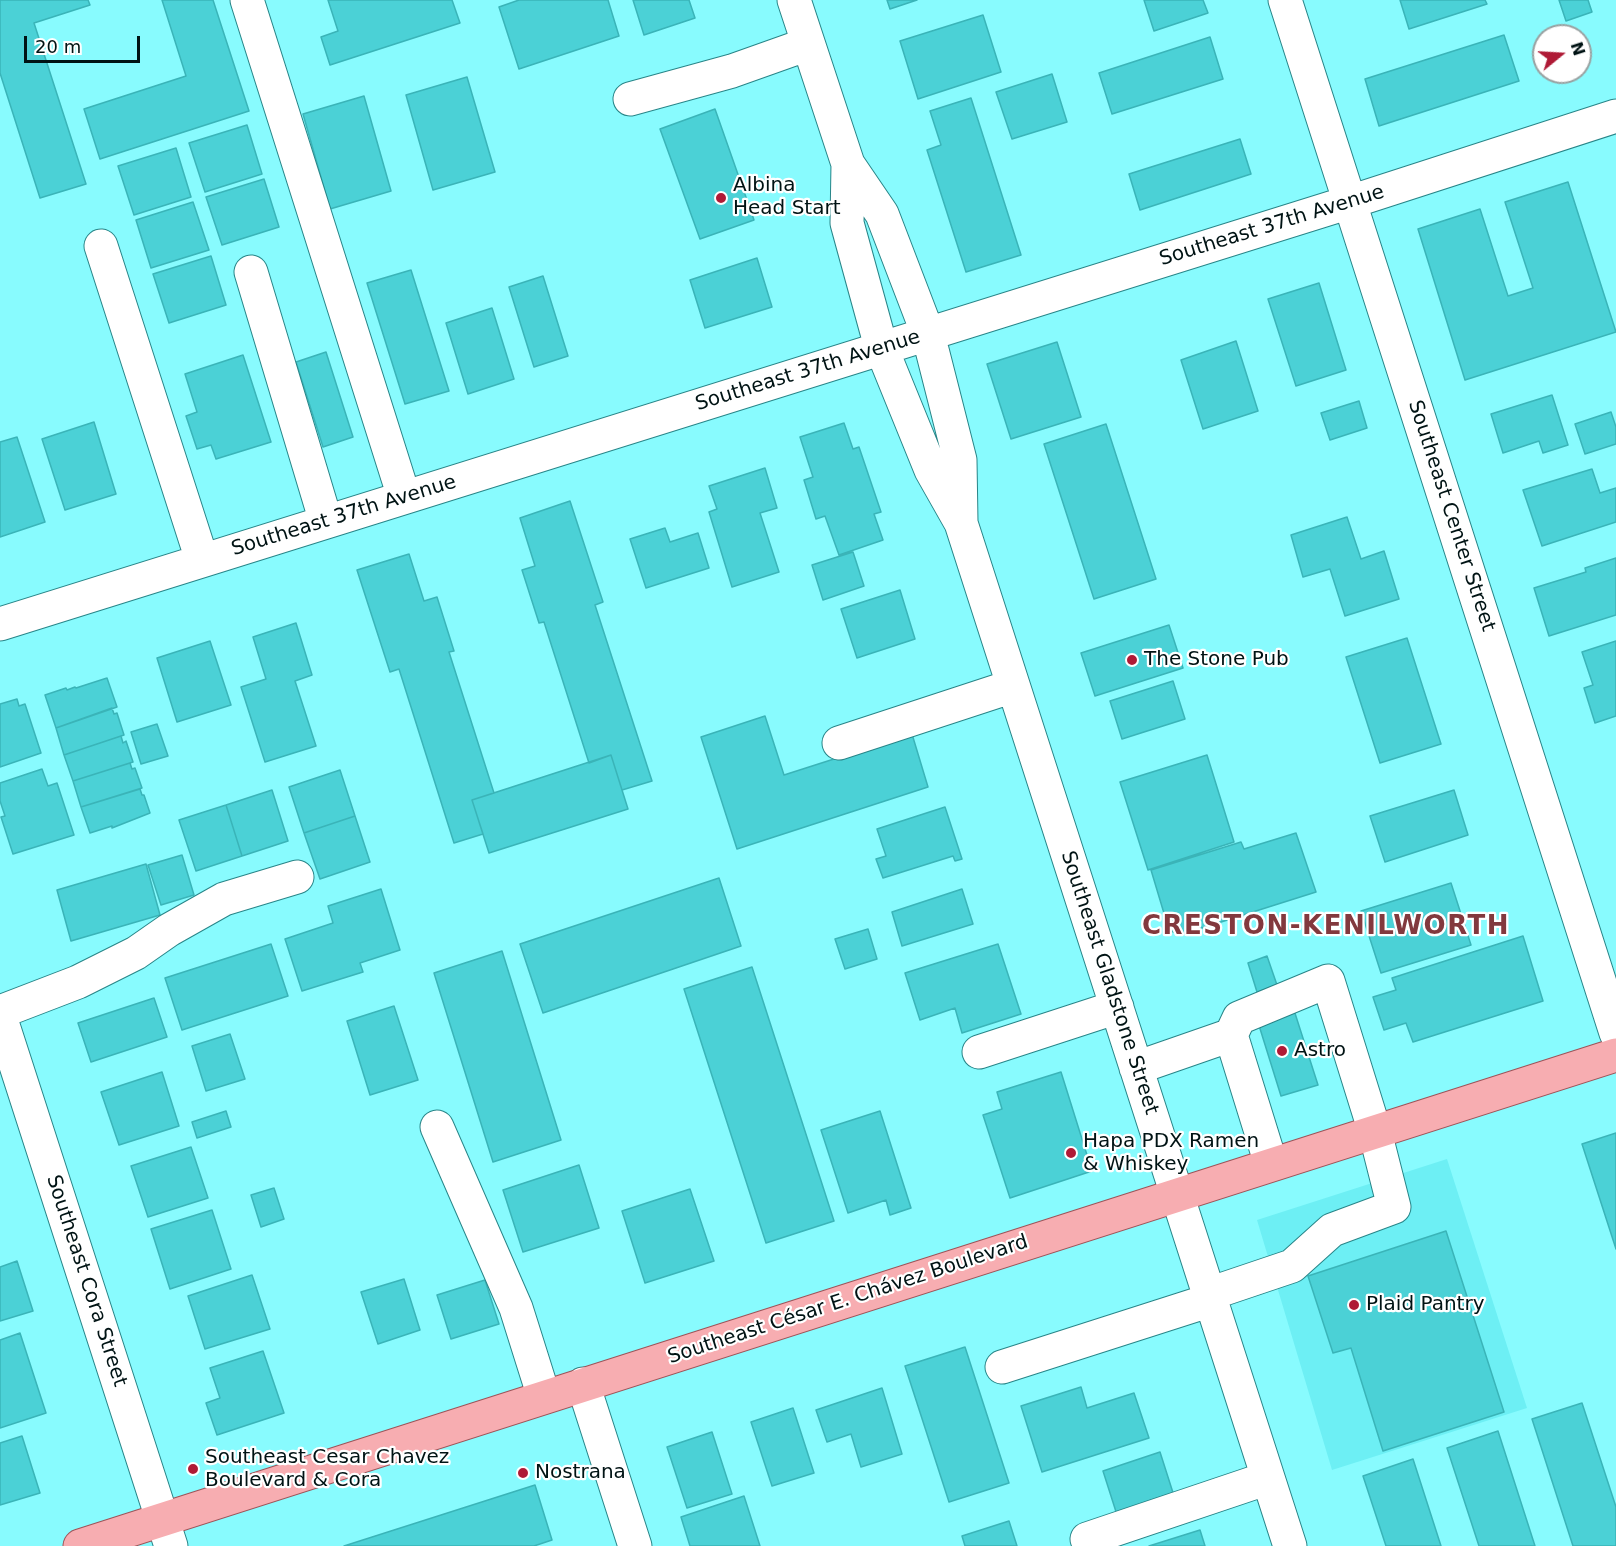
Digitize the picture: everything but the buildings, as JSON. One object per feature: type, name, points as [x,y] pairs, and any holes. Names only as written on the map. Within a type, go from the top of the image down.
[{"type":"main road","name":"Southeast César E. Chávez Boulevard","points":[[80,1546],[167,1533],[544,1397],[1616,1055]]},
{"type":"street","points":[[247,0],[404,497]]},
{"type":"street","name":"Southeast Gladstone Street","points":[[794,0],[848,164],[882,214],[928,334],[960,460],[961,523]]},
{"type":"street","name":"Southeast Center Street","points":[[1285,0],[1616,1033]]},
{"type":"street","points":[[630,99],[732,71],[808,44]]},
{"type":"street","name":"Southeast 37th Avenue","points":[[0,624],[1350,202],[1616,116]]},
{"type":"street","name":"Southeast Gladstone Street","points":[[848,164],[847,223],[881,347],[931,470],[961,523],[1290,1546]]},
{"type":"street","points":[[101,246],[202,560]]},
{"type":"street","points":[[251,272],[326,522]]},
{"type":"street","points":[[839,743],[1013,686]]},
{"type":"street","points":[[0,1014],[78,982],[136,954],[169,930],[224,899],[297,877]]},
{"type":"street","points":[[1002,1367],[1210,1297],[1292,1266],[1332,1230],[1394,1207],[1375,1132],[1328,981],[1239,1018],[1231,1035],[1271,1164]]},
{"type":"street","points":[[979,1052],[1117,1007]]},
{"type":"street","name":"Southeast Cora Street","points":[[0,1014],[167,1533]]},
{"type":"street","points":[[1136,1068],[1231,1035]]},
{"type":"street","points":[[437,1126],[516,1308],[544,1397]]},
{"type":"street","points":[[584,1384],[635,1546]]},
{"type":"street","points":[[1087,1539],[1268,1478]]},
{"type":"shaded area","points":[[1447,1159],[1527,1408],[1332,1470],[1257,1220]]},
{"type":"place","name":"Albina Head Start","points":[[721,198]]},
{"type":"place","name":"The Stone Pub","points":[[1132,660]]},
{"type":"place","name":"Astro","points":[[1282,1051]]},
{"type":"place","name":"Hapa PDX Ramen & Whiskey","points":[[1071,1153]]},
{"type":"place","name":"Plaid Pantry","points":[[1354,1305]]},
{"type":"place","name":"Southeast Cesar Chavez Boulevard & Cora","points":[[193,1469]]},
{"type":"place","name":"Nostrana","points":[[523,1473]]},
{"type":"district","name":"CRESTON-KENILWORTH","points":[[1326,927]]}]
